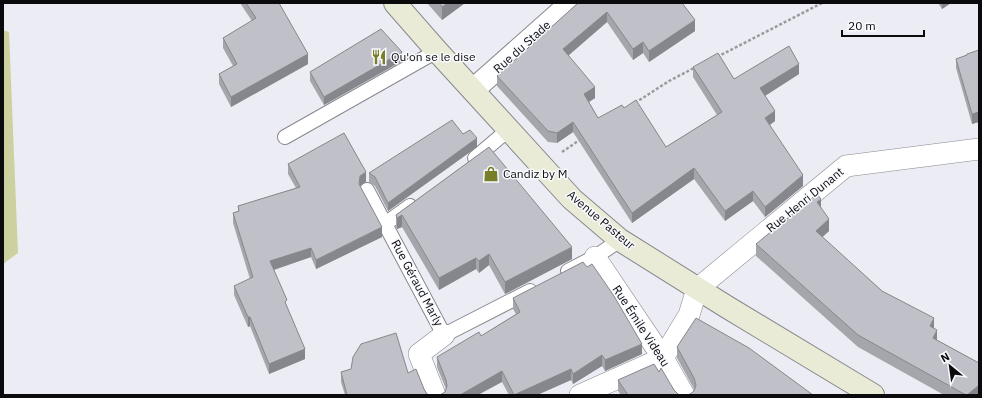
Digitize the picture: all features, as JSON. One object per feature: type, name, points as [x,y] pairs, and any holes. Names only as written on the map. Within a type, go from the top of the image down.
[{"type":"main road","name":"Avenue Pasteur","points":[[395,3],[508,130],[572,199],[620,240],[697,289],[873,395]]},
{"type":"street","name":"Rue du Stade","points":[[473,90],[571,3]]},
{"type":"street","name":"Rue Henri Dunant","points":[[697,289],[846,166],[979,149]]},
{"type":"street","name":"Rue Émile Videau","points":[[596,257],[663,358],[684,395]]},
{"type":"street","points":[[580,395],[663,358],[689,315],[697,289]]},
{"type":"street","points":[[435,395],[419,354],[444,335]]},
{"type":"lane","points":[[285,137],[437,51]]},
{"type":"lane","points":[[464,167],[485,151],[508,130]]},
{"type":"lane","name":"Rue Géraud Marly","points":[[367,190],[444,335],[540,286]]},
{"type":"lane","points":[[385,224],[422,197]]},
{"type":"lane","points":[[554,278],[596,257],[620,240]]},
{"type":"path","points":[[711,60],[822,3]]},
{"type":"path","points":[[631,106],[669,81],[697,67]]},
{"type":"path","points":[[541,165],[586,136]]},
{"type":"green space","points":[[3,30],[9,32],[18,253],[3,264]]},
{"type":"building","points":[[246,3],[279,3],[308,54],[231,97],[219,74],[237,64],[223,38],[256,18]]},
{"type":"building","points":[[439,3],[448,3],[442,7]]},
{"type":"building","points":[[578,3],[682,3],[695,20],[649,51],[643,42],[633,49],[607,12],[563,49],[595,87],[584,94],[598,118],[622,105],[624,108],[636,100],[666,147],[722,112],[693,67],[718,53],[734,79],[789,46],[799,64],[760,88],[775,111],[765,118],[803,175],[765,207],[753,191],[725,211],[694,168],[632,213],[573,122],[557,133],[548,131],[497,76]]},
{"type":"building","points":[[381,29],[402,52],[324,97],[310,72]]},
{"type":"building","points":[[979,50],[979,112],[972,114],[956,59]]},
{"type":"building","points":[[452,120],[463,134],[470,130],[477,138],[388,203],[375,177],[369,173]]},
{"type":"building","points":[[344,133],[366,172],[360,176],[359,184],[382,227],[316,260],[311,248],[270,261],[287,300],[285,302],[305,349],[269,364],[250,317],[248,317],[234,286],[253,277],[233,213],[239,211],[238,206],[300,187],[288,164]]},
{"type":"building","points":[[489,147],[572,247],[505,282],[489,254],[479,261],[476,258],[439,278],[402,215],[397,218],[396,215]]},
{"type":"building","points":[[817,194],[821,199],[817,202],[829,219],[816,231],[882,291],[934,318],[930,326],[937,330],[933,338],[979,363],[979,386],[966,395],[858,335],[756,244]]},
{"type":"building","points":[[583,262],[587,267],[592,264],[614,296],[642,344],[605,360],[602,355],[573,374],[571,369],[514,395],[502,371],[460,395],[440,395],[445,392],[447,386],[437,357],[479,332],[481,336],[520,312],[513,298]]},
{"type":"building","points":[[696,318],[749,348],[813,395],[688,395],[694,391],[696,385],[694,378],[677,347]]},
{"type":"building","points":[[396,333],[408,373],[416,369],[424,389],[427,394],[430,395],[347,395],[341,372],[351,369],[353,357],[361,344]]},
{"type":"building","points":[[654,364],[659,372],[661,368],[674,390],[680,395],[628,395],[618,380]]},
{"type":"place","name":"Qu'on se le dise","points":[[379,57]]},
{"type":"place","name":"Candiz by M","points":[[491,174]]}]
